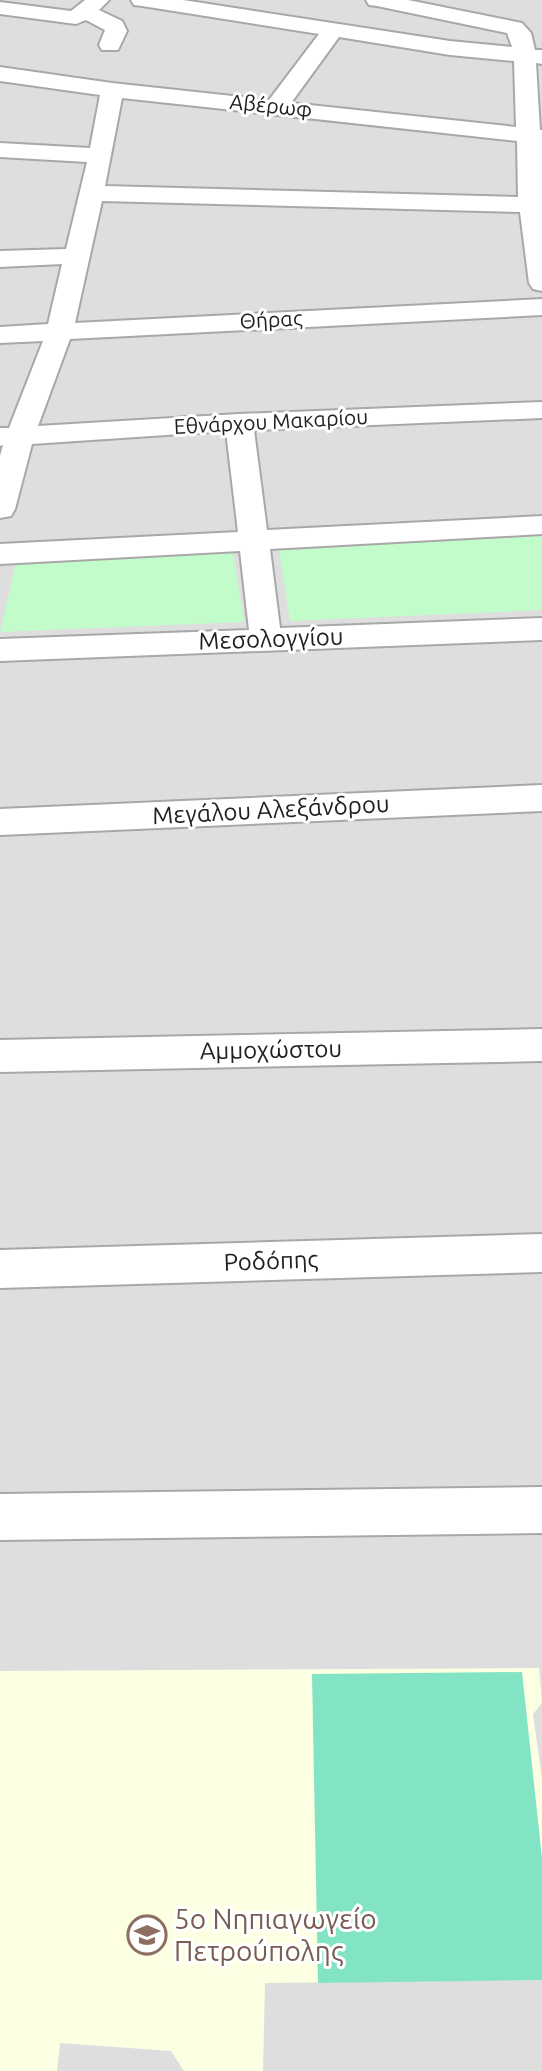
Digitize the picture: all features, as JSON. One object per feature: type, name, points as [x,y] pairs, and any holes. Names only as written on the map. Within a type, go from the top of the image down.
[{"type":"street","points":[[142,0],[450,48],[533,57]]},
{"type":"street","points":[[377,0],[514,28],[520,33],[533,57],[536,205],[542,283]]},
{"type":"street","points":[[0,8],[76,18],[92,6],[114,26],[116,31],[110,45]]},
{"type":"street","points":[[277,106],[334,29]]},
{"type":"street","name":"Αβέρωφ","points":[[0,74],[112,90],[277,106],[534,137]]},
{"type":"street","points":[[0,509],[10,437],[60,331],[100,156],[112,90]]},
{"type":"street","points":[[0,150],[100,156]]},
{"type":"street","points":[[91,193],[536,205]]},
{"type":"street","points":[[0,259],[78,256]]},
{"type":"street","name":"Θήρας","points":[[0,335],[542,307]]},
{"type":"street","name":"Εθνάρχου Μακαρίου","points":[[10,437],[239,422],[542,411]]},
{"type":"street","points":[[239,422],[266,640]]},
{"type":"street","points":[[0,554],[542,525]]},
{"type":"street","name":"Μεσολογγίου","points":[[0,650],[542,629]]},
{"type":"street","name":"Μεγάλου Αλεξάνδρου","points":[[0,822],[542,797]]},
{"type":"street","name":"Αμμοχώστου","points":[[0,1056],[542,1045]]},
{"type":"street","name":"Ροδόπης","points":[[0,1269],[542,1253]]},
{"type":"street","points":[[0,1517],[542,1510]]},
{"type":"shaded area","points":[[0,0],[542,0],[542,132],[0,69]]},
{"type":"shaded area","points":[[0,78],[542,143],[542,1492],[0,1503]]},
{"type":"shaded area","points":[[542,1521],[542,2071],[0,2071],[0,1532]]},
{"type":"shaded area","points":[[539,1668],[542,1703],[533,1714],[542,1780],[542,1980],[265,1983],[263,2071],[184,2071],[171,2051],[60,2043],[57,2071],[0,2071],[0,1671]]},
{"type":"green space","points":[[542,536],[542,610],[290,621],[279,550]]},
{"type":"green space","points":[[233,553],[244,622],[0,632],[16,563]]},
{"type":"green space","points":[[522,1672],[542,1858],[542,1980],[318,1983],[312,1674]]},
{"type":"place","name":"5ο Νηπιαγωγείο Πετρούπολης","points":[[147,1935]]}]
